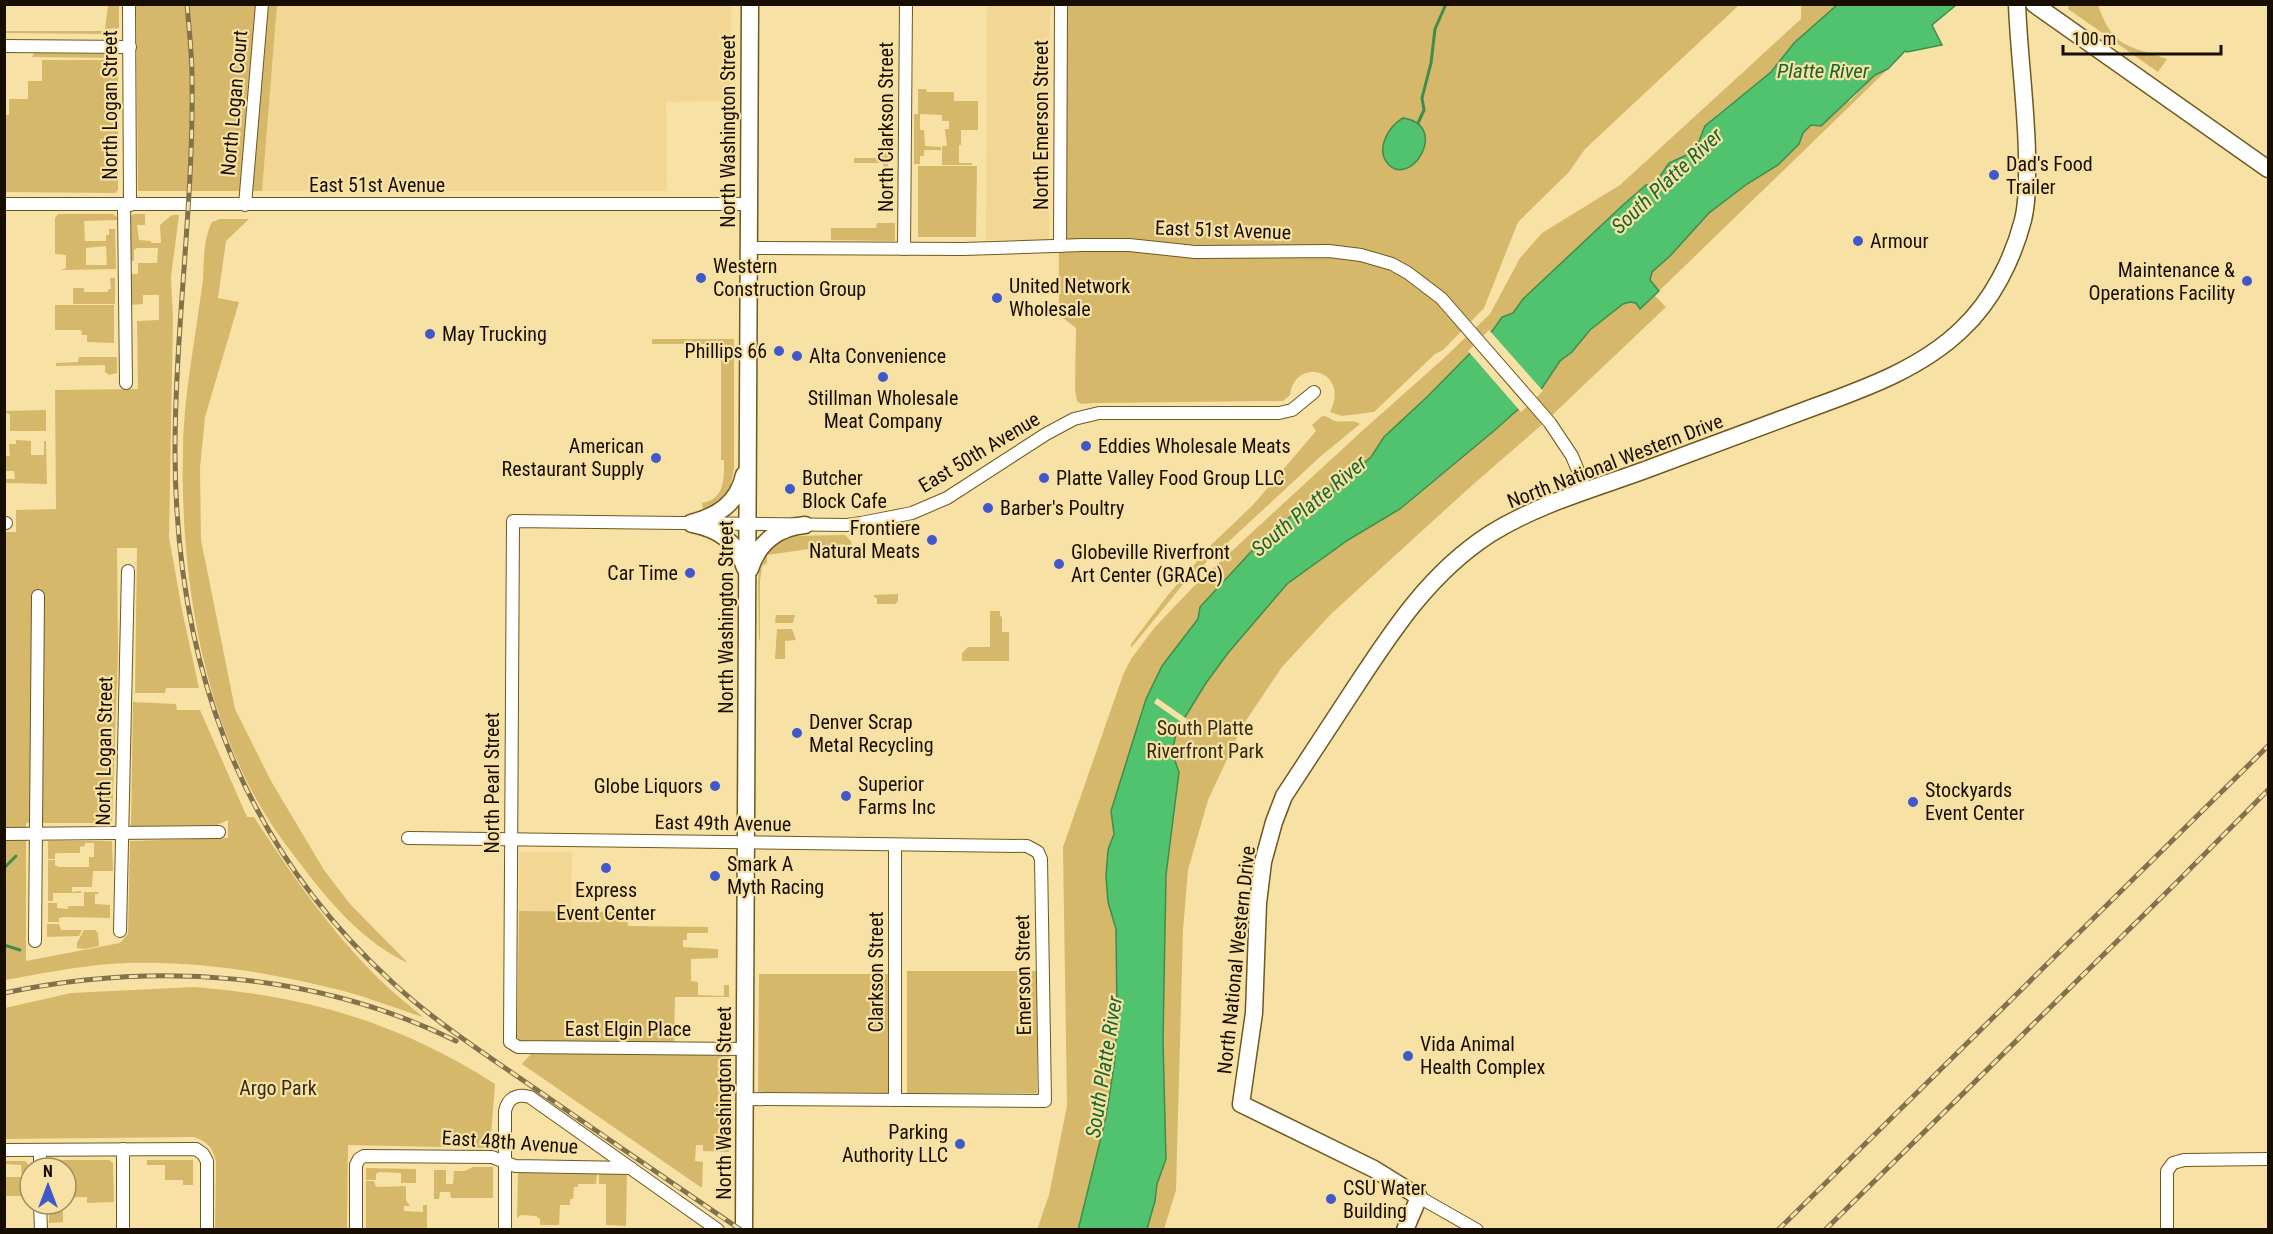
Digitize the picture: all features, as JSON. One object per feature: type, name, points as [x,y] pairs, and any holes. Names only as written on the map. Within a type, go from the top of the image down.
[{"type":"street","name":"North Logan Street","points":[[126,383],[129,4]]},
{"type":"street","name":"North Logan Court","points":[[245,205],[262,4]]},
{"type":"street","name":"North Washington Street","points":[[744,1230],[750,4]]},
{"type":"street","name":"North Clarkson Street","points":[[904,249],[906,4]]},
{"type":"street","name":"North Emerson Street","points":[[1060,246],[1061,4]]},
{"type":"street","name":"North National Western Drive","points":[[1419,1197],[1374,1169],[1241,1104],[1254,1013],[1258,903],[1263,862],[1284,796],[1385,642],[1416,600],[1440,573],[1465,552],[1527,514],[1586,490],[1834,400],[1894,375],[1945,345],[1977,313],[2004,271],[2024,218],[2027,174],[2026,112],[2018,39],[2017,4]]},
{"type":"street","points":[[2034,4],[2268,169]]},
{"type":"street","points":[[4,46],[130,47]]},
{"type":"street","name":"East 51st Avenue","points":[[4,204],[749,204]]},
{"type":"street","name":"East 51st Avenue","points":[[749,248],[904,249],[1129,245],[1195,252],[1329,251],[1361,255],[1392,264],[1408,273],[1433,291],[1460,318],[1550,423],[1572,456],[1586,490]]},
{"type":"street","name":"East 50th Avenue","points":[[513,521],[847,525],[912,513],[948,498],[1046,434],[1074,419],[1099,412],[1279,413],[1292,410],[1314,392]]},
{"type":"street","points":[[691,523],[713,516],[728,506],[741,487],[748,460]]},
{"type":"street","name":"North Pearl Street","points":[[511,1045],[509,1040],[513,521]]},
{"type":"street","points":[[691,523],[712,529],[729,540],[741,558],[747,579]]},
{"type":"street","points":[[747,579],[755,556],[765,542],[784,529],[805,525]]},
{"type":"street","name":"North Logan Street","points":[[120,931],[128,571]]},
{"type":"street","points":[[35,941],[38,596]]},
{"type":"street","points":[[4,834],[219,832]]},
{"type":"street","name":"East 49th Avenue","points":[[408,838],[1028,846],[1036,849]]},
{"type":"street","name":"Clarkson Street","points":[[895,844],[895,1100]]},
{"type":"street","name":"Emerson Street","points":[[895,1100],[1045,1101],[1041,859],[1036,849]]},
{"type":"street","name":"East Elgin Place","points":[[511,1045],[518,1047],[745,1049]]},
{"type":"street","points":[[505,1230],[506,1106],[513,1097],[524,1095],[718,1230]]},
{"type":"street","points":[[745,1099],[895,1100]]},
{"type":"street","points":[[4,1150],[193,1148],[203,1154],[207,1166],[207,1230]]},
{"type":"street","points":[[123,1149],[123,1230]]},
{"type":"street","points":[[40,1150],[40,1156]]},
{"type":"street","name":"East 48th Avenue","points":[[356,1230],[356,1165],[359,1159],[366,1155],[492,1157],[515,1166],[631,1168]]},
{"type":"street","points":[[2167,1230],[2167,1171],[2173,1163],[2184,1160],[2268,1159]]},
{"type":"street","points":[[1405,1230],[1419,1197],[1477,1230]]},
{"type":"shaded area","points":[[277,5],[731,5],[731,101],[666,102],[667,191],[262,191]]},
{"type":"shaded area","points":[[987,5],[1050,5],[1049,240],[986,240]]},
{"type":"shaded area","points":[[519,852],[572,852],[571,912],[519,911]]},
{"type":"green space","points":[[108,5],[119,5],[119,28],[105,29]]},
{"type":"green space","points":[[136,5],[277,5],[262,191],[138,191]]},
{"type":"green space","points":[[1058,5],[1745,5],[1738,6],[1585,149],[1569,172],[1518,222],[1484,308],[1443,350],[1435,354],[1374,412],[1342,416],[1330,412],[1335,398],[1333,386],[1328,378],[1320,373],[1310,372],[1301,375],[1294,383],[1290,395],[1283,401],[1081,404],[1077,401],[1075,389],[1076,328],[1059,315]]},
{"type":"green space","points":[[1804,5],[1837,5],[1794,43],[1771,72],[1718,114],[1695,151],[1669,163],[1654,185],[1646,185],[1523,299],[1513,313],[1502,317],[1493,330],[1384,437],[1371,457],[1341,475],[1332,484],[1334,491],[1331,495],[1298,509],[1259,544],[1200,607],[1198,619],[1162,666],[1146,699],[1111,811],[1114,834],[1108,850],[1108,902],[1116,929],[1117,1014],[1115,1059],[1106,1117],[1078,1229],[1037,1230],[1049,1195],[1067,1106],[1063,847],[1123,675],[1131,659],[1155,627],[1196,584],[1490,314],[1520,258],[1542,233],[1620,185],[1801,19],[1801,7]]},
{"type":"green space","points":[[2069,5],[2098,5],[2109,30],[2123,43],[2167,59],[2158,72],[2068,9]]},
{"type":"green space","points":[[5,31],[119,31],[116,38],[107,38],[107,34],[5,33]]},
{"type":"green space","points":[[34,53],[115,54],[118,58],[32,57]]},
{"type":"green space","points":[[42,60],[118,60],[118,190],[115,193],[5,192],[5,115],[9,115],[9,99],[28,99],[28,81],[42,81]]},
{"type":"green space","points":[[1888,69],[1659,291],[1650,280],[1651,272],[1670,256],[1709,213],[1747,184],[1778,165],[1799,144],[1803,133],[1811,125],[1851,100],[1875,75]]},
{"type":"green space","points":[[918,89],[926,89],[927,92],[954,92],[954,101],[978,101],[978,130],[961,130],[961,145],[959,145],[959,163],[972,163],[972,165],[942,165],[942,146],[947,146],[945,129],[949,129],[949,121],[942,121],[942,115],[920,114],[920,130],[924,130],[925,146],[941,147],[941,150],[924,150],[924,156],[920,156],[920,164],[914,164],[914,114],[918,114]]},
{"type":"green space","points":[[881,153],[888,153],[888,207],[881,207],[883,163],[854,163],[854,158],[881,158]]},
{"type":"green space","points":[[918,166],[977,166],[976,237],[918,237]]},
{"type":"green space","points":[[58,214],[113,214],[117,217],[117,220],[84,221],[85,241],[106,241],[109,229],[115,229],[116,269],[61,270],[66,268],[66,255],[55,254],[55,218]],"holes":[[[106,246],[107,265],[86,265],[86,248]]]},
{"type":"green space","points":[[133,214],[145,214],[145,225],[137,225],[139,240],[151,241],[151,243],[161,243],[160,225],[172,215],[179,215],[171,277],[173,319],[169,537],[199,688],[166,688],[165,693],[135,693],[137,548],[117,548],[118,653],[112,823],[26,823],[26,961],[120,943],[128,934],[130,841],[228,838],[228,820],[217,825],[131,826],[133,702],[176,704],[177,710],[200,710],[247,817],[254,817],[327,921],[378,978],[423,1017],[354,994],[304,982],[221,967],[165,963],[109,964],[5,980],[5,532],[16,532],[16,510],[56,509],[55,390],[138,389],[137,321],[159,320],[159,295],[143,295],[143,304],[130,305],[130,274],[138,274],[138,263],[157,263],[158,248],[137,248],[134,250],[134,261],[129,260],[130,217]]},
{"type":"green space","points":[[220,219],[249,219],[226,241],[218,298],[239,302],[205,417],[200,468],[201,540],[235,709],[271,781],[324,870],[350,904],[408,963],[376,944],[348,920],[280,837],[247,781],[227,737],[212,691],[191,594],[183,498],[183,436],[189,375],[203,280],[205,243],[212,222]]},
{"type":"green space","points":[[877,223],[895,223],[895,241],[831,240],[831,228],[876,228]]},
{"type":"green space","points":[[110,278],[115,278],[115,304],[73,304],[73,288],[84,288],[84,292],[108,292],[108,289],[111,289]]},
{"type":"green space","name":"South Platte Riverfront Park","points":[[1655,296],[1666,307],[1546,421],[1331,614],[1282,667],[1243,725],[1208,800],[1188,870],[1183,930],[1176,1190],[1164,1229],[1147,1230],[1157,1184],[1166,1159],[1163,1041],[1166,875],[1179,772],[1172,752],[1177,730],[1228,653],[1287,584],[1348,540],[1400,509],[1495,430],[1542,388],[1560,361],[1572,352],[1590,330],[1623,304],[1636,303],[1640,309]]},
{"type":"green space","points":[[55,305],[114,305],[114,343],[87,342],[87,335],[82,335],[81,330],[55,330]]},
{"type":"green space","points":[[652,339],[734,339],[734,469],[730,488],[723,500],[711,508],[703,509],[702,503],[710,501],[719,493],[724,474],[724,460],[721,460],[721,344],[652,344]]},
{"type":"green space","points":[[79,357],[117,357],[117,373],[109,375],[105,372],[105,365],[56,366],[56,363],[78,362]]},
{"type":"green space","points":[[46,410],[46,431],[10,431],[10,414],[5,411]]},
{"type":"green space","points":[[1322,416],[1335,421],[1360,424],[1321,456],[1185,582],[1131,648],[1131,644],[1168,595],[1211,545],[1253,505],[1316,431],[1312,425]]},
{"type":"green space","points":[[16,440],[31,441],[31,455],[44,455],[44,441],[46,441],[47,484],[5,483],[5,479],[15,479],[14,471],[5,471],[4,456],[10,456],[9,444],[16,444]]},
{"type":"green space","points":[[845,535],[851,541],[852,550],[849,554],[846,554],[844,544],[767,555],[767,563],[762,566],[760,581],[760,641],[758,581],[760,562],[776,540],[792,536]]},
{"type":"green space","points":[[898,594],[898,601],[895,604],[877,604],[877,598],[874,597],[874,595]]},
{"type":"green space","points":[[990,611],[1000,611],[1002,632],[1009,632],[1009,661],[962,661],[962,653],[968,647],[990,647]]},
{"type":"green space","points":[[776,615],[795,615],[793,623],[775,623]]},
{"type":"green space","points":[[777,629],[792,629],[796,640],[785,641],[785,659],[775,659]]},
{"type":"green space","points":[[48,841],[112,841],[113,871],[93,871],[92,887],[72,887],[72,892],[81,891],[81,893],[53,893],[53,901],[48,901],[48,860],[55,860],[55,865],[59,867],[89,867],[89,857],[94,857],[94,843],[85,843],[85,846],[80,847],[80,853],[58,853],[55,854],[55,859],[48,859]]},
{"type":"green space","points":[[84,892],[98,892],[99,894],[95,894],[95,904],[110,905],[110,918],[64,917],[59,918],[59,922],[48,922],[48,903],[57,903],[57,908],[68,909],[68,906],[84,906]]},
{"type":"green space","points":[[519,911],[627,912],[628,926],[708,927],[708,933],[687,933],[687,940],[683,940],[683,947],[718,949],[718,958],[691,959],[691,981],[698,982],[698,995],[724,996],[724,985],[729,985],[729,997],[675,997],[674,1044],[517,1043]]},
{"type":"green space","points":[[47,924],[59,924],[61,930],[82,930],[79,936],[47,937]]},
{"type":"green space","points":[[84,930],[95,930],[98,933],[99,946],[77,948],[77,943]]},
{"type":"green space","points":[[907,971],[1037,971],[1037,1093],[907,1093]]},
{"type":"green space","points":[[759,974],[890,974],[890,1093],[758,1092]]},
{"type":"green space","name":"Argo Park","points":[[195,987],[275,997],[351,1016],[424,1044],[460,1063],[495,1084],[490,1148],[348,1145],[347,1229],[215,1230],[216,1162],[209,1146],[199,1139],[194,1137],[5,1139],[5,1008],[71,993]]},
{"type":"green space","points":[[531,1054],[730,1054],[729,1152],[703,1151],[703,1145],[696,1145],[695,1161],[703,1162],[702,1188],[522,1064]]},
{"type":"green space","points":[[78,1160],[109,1160],[113,1163],[114,1202],[87,1203],[87,1197],[78,1197]]},
{"type":"green space","points":[[147,1160],[193,1160],[193,1185],[183,1185],[183,1180],[165,1180],[165,1165],[147,1165]]},
{"type":"green space","points":[[4,1161],[18,1161],[18,1165],[5,1164]]},
{"type":"green space","points":[[473,1167],[493,1167],[493,1198],[451,1198],[450,1192],[440,1192],[439,1199],[434,1199],[434,1170],[446,1170],[446,1184],[453,1184],[454,1171],[465,1171]]},
{"type":"green space","points":[[366,1168],[416,1169],[416,1183],[401,1183],[401,1173],[379,1172],[376,1174],[376,1180],[366,1180]]},
{"type":"green space","points":[[518,1173],[597,1174],[596,1184],[578,1184],[578,1187],[574,1187],[570,1205],[560,1205],[559,1225],[540,1225],[540,1219],[536,1216],[521,1215],[517,1218]]},
{"type":"green space","points":[[599,1174],[627,1174],[626,1226],[606,1225],[606,1184],[599,1184]]},
{"type":"green space","points":[[5,1177],[18,1177],[18,1196],[5,1196]]},
{"type":"green space","points":[[366,1181],[374,1181],[376,1187],[406,1186],[406,1200],[410,1206],[404,1206],[404,1211],[423,1212],[423,1205],[427,1205],[427,1228],[366,1229]]},
{"type":"green space","points":[[49,1216],[63,1216],[63,1222],[49,1223]]},
{"type":"water","name":"Platte River","points":[[1837,5],[1956,5],[1932,25],[1942,45],[1905,51],[1888,69],[1875,75],[1821,126],[1811,125],[1803,133],[1799,144],[1778,165],[1747,184],[1709,213],[1670,256],[1652,272],[1650,280],[1659,291],[1640,309],[1636,303],[1623,304],[1590,330],[1572,352],[1560,361],[1542,388],[1495,430],[1400,509],[1348,540],[1287,584],[1228,653],[1206,683],[1177,730],[1172,752],[1179,772],[1166,875],[1163,1041],[1166,1159],[1157,1184],[1147,1229],[1078,1230],[1106,1117],[1115,1059],[1116,929],[1108,902],[1106,876],[1108,850],[1114,834],[1111,811],[1146,699],[1162,666],[1198,619],[1200,607],[1259,543],[1316,495],[1330,496],[1334,491],[1331,484],[1341,475],[1371,457],[1384,437],[1493,330],[1502,317],[1513,313],[1523,299],[1646,185],[1654,185],[1669,163],[1695,151],[1705,126],[1771,72],[1794,43]]},
{"type":"water","points":[[1403,118],[1417,123],[1424,131],[1425,142],[1416,162],[1408,168],[1398,170],[1389,165],[1385,159],[1383,146],[1388,132]]},
{"type":"pier","points":[[1489,330],[1543,391],[1521,412],[1468,351]]},
{"type":"pier","points":[[1157,698],[1187,719],[1184,724],[1154,703]]},
{"type":"waterway","points":[[1418,123],[1424,110],[1422,98],[1431,63],[1435,29],[1446,4]]},
{"type":"waterway","points":[[4,868],[16,856]]},
{"type":"waterway","points":[[4,945],[20,950]]},
{"type":"railway","points":[[187,4],[192,59],[192,125],[176,406],[178,529],[188,603],[203,674],[226,742],[255,807],[293,869],[338,927],[409,997],[464,1040],[741,1230]]},
{"type":"railway","points":[[1778,1230],[2268,746]]},
{"type":"railway","points":[[1825,1230],[2268,790]]},
{"type":"railway","points":[[4,993],[61,983],[119,977],[177,976],[234,979],[292,987],[348,1000],[403,1018],[456,1041]]},
{"type":"place","name":"Dad's Food Trailer","points":[[1994,175]]},
{"type":"place","name":"Armour","points":[[1858,241]]},
{"type":"place","name":"Western Construction Group","points":[[701,278]]},
{"type":"place","name":"Maintenance & Operations Facility","points":[[2247,281]]},
{"type":"place","name":"United Network Wholesale","points":[[997,298]]},
{"type":"place","name":"May Trucking","points":[[430,334]]},
{"type":"place","name":"Phillips 66","points":[[779,351]]},
{"type":"place","name":"Alta Convenience","points":[[797,356]]},
{"type":"place","name":"Stillman Wholesale Meat Company","points":[[883,377]]},
{"type":"place","name":"Eddies Wholesale Meats","points":[[1086,446]]},
{"type":"place","name":"American Restaurant Supply","points":[[656,458]]},
{"type":"place","name":"Platte Valley Food Group LLC","points":[[1044,478]]},
{"type":"place","name":"Butcher Block Cafe","points":[[790,489]]},
{"type":"place","name":"Barber's Poultry","points":[[988,508]]},
{"type":"place","name":"Frontiere Natural Meats","points":[[932,540]]},
{"type":"place","name":"Globeville Riverfront Art Center (GRACe)","points":[[1059,564]]},
{"type":"place","name":"Car Time","points":[[690,573]]},
{"type":"place","name":"Denver Scrap Metal Recycling","points":[[797,733]]},
{"type":"place","name":"Globe Liquors","points":[[715,786]]},
{"type":"place","name":"Superior Farms Inc","points":[[846,796]]},
{"type":"place","name":"Stockyards Event Center","points":[[1913,802]]},
{"type":"place","name":"Express Event Center","points":[[606,868]]},
{"type":"place","name":"Smark A Myth Racing","points":[[715,876]]},
{"type":"place","name":"Vida Animal Health Complex","points":[[1408,1056]]},
{"type":"place","name":"Parking Authority LLC","points":[[960,1144]]},
{"type":"place","name":"CSU Water Building","points":[[1331,1199]]},
{"type":"water label","name":"South Platte River","points":[[1667,181]]},
{"type":"water label","name":"South Platte River","points":[[1309,506]]},
{"type":"water label","name":"South Platte River","points":[[1104,1067]]}]
